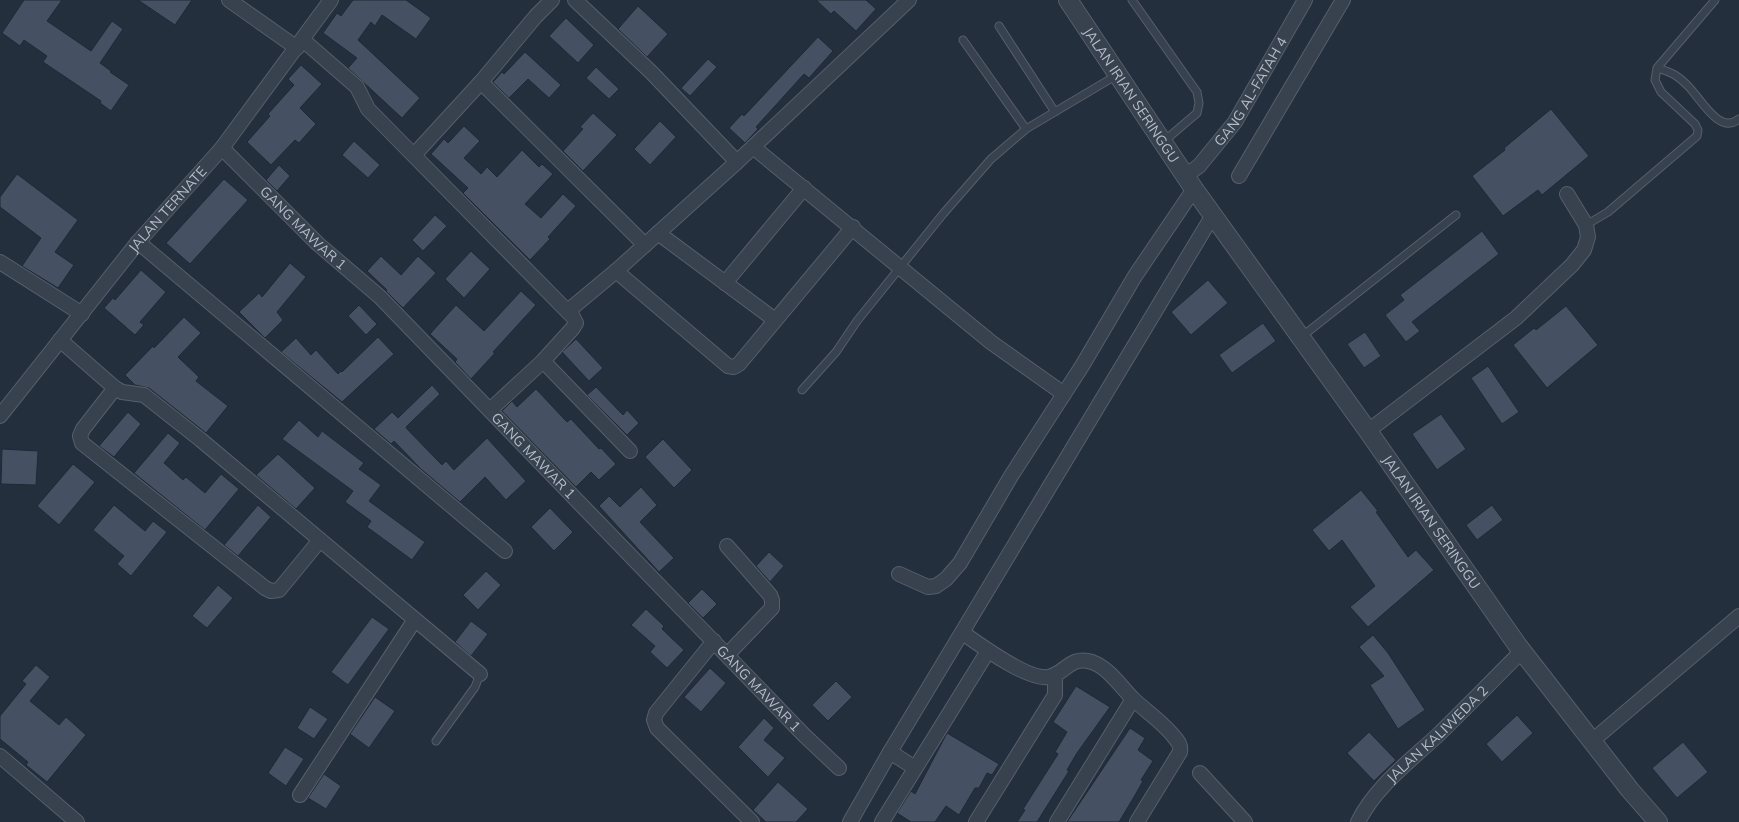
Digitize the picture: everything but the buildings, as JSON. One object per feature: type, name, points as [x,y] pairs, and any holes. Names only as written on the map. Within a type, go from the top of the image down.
[{"type":"street","points":[[229,0],[300,44],[357,87],[368,109],[568,311],[576,323],[574,328],[543,361],[490,410]]},
{"type":"street","name":"JALAN TERNATE","points":[[0,416],[138,242],[222,148],[331,0]]},
{"type":"street","points":[[414,156],[481,82],[536,16],[552,0]]},
{"type":"street","points":[[575,0],[646,68],[737,162]]},
{"type":"street","name":"JALAN IRIAN SERINGGU","points":[[1068,0],[1198,195],[1368,431],[1522,651],[1630,790],[1658,822]]},
{"type":"street","name":"GANG AL-FATAH 4","points":[[1198,195],[1199,166],[1235,122],[1305,0]]},
{"type":"street","points":[[1239,176],[1343,0]]},
{"type":"street","points":[[568,311],[616,271],[737,162],[905,1]]},
{"type":"street","points":[[481,82],[645,245]]},
{"type":"street","points":[[753,147],[853,227],[992,343],[1064,394]]},
{"type":"street","name":"GANG MAWAR 1","points":[[222,148],[318,244],[380,297],[804,735],[839,768]]},
{"type":"street","points":[[725,282],[804,188]]},
{"type":"street","points":[[1368,431],[1516,318],[1572,265],[1586,246],[1588,237],[1586,224],[1567,194]]},
{"type":"street","points":[[899,574],[928,588],[936,586],[946,579],[960,563],[1011,476],[1064,394],[1135,276],[1198,195]]},
{"type":"street","points":[[850,822],[890,752],[963,633],[1198,195]]},
{"type":"street","points":[[616,271],[728,366],[734,367],[739,364],[853,227]]},
{"type":"street","points":[[658,233],[775,320]]},
{"type":"street","points":[[138,242],[505,551]]},
{"type":"street","points":[[0,262],[82,314]]},
{"type":"street","points":[[60,340],[115,388],[122,392],[144,395],[201,440],[414,621],[480,674]]},
{"type":"street","points":[[543,361],[630,451]]},
{"type":"street","points":[[115,388],[83,428],[80,436],[82,443],[265,588],[271,592],[279,590],[320,540]]},
{"type":"street","points":[[727,546],[770,595],[772,600],[772,608],[727,655]]},
{"type":"street","points":[[1592,741],[1739,616]]},
{"type":"street","points":[[300,795],[414,621]]},
{"type":"street","points":[[963,633],[997,658],[1041,677],[1055,675],[1069,664],[1077,661],[1095,663],[1115,679],[1133,699],[1168,729],[1181,747],[1180,752],[1137,822]]},
{"type":"street","points":[[714,641],[656,713],[654,720],[657,728],[752,822]]},
{"type":"street","points":[[882,822],[988,651]]},
{"type":"street","name":"JALAN KALIWEDA 2","points":[[1358,822],[1366,806],[1381,789],[1522,651]]},
{"type":"street","points":[[976,822],[1055,694],[1055,675]]},
{"type":"street","points":[[1057,822],[1133,699]]},
{"type":"street","points":[[890,752],[915,768]]},
{"type":"street","points":[[0,756],[77,822]]},
{"type":"street","points":[[1200,773],[1245,822]]},
{"type":"lane","points":[[1132,0],[1197,92],[1199,103],[1197,113],[1163,142]]},
{"type":"lane","points":[[1586,224],[1608,212],[1697,136],[1698,130],[1695,124],[1661,92],[1655,80],[1657,68],[1715,0]]},
{"type":"lane","points":[[999,26],[1055,112]]},
{"type":"lane","points":[[963,40],[1026,129]]},
{"type":"lane","points":[[1657,68],[1673,73],[1688,86],[1717,120],[1725,124],[1736,122],[1739,119]]},
{"type":"lane","points":[[802,390],[836,352],[857,321],[943,214],[991,159],[1026,129],[1117,74]]},
{"type":"lane","points":[[1300,338],[1456,215]]},
{"type":"lane","points":[[436,741],[475,687],[480,674]]}]
